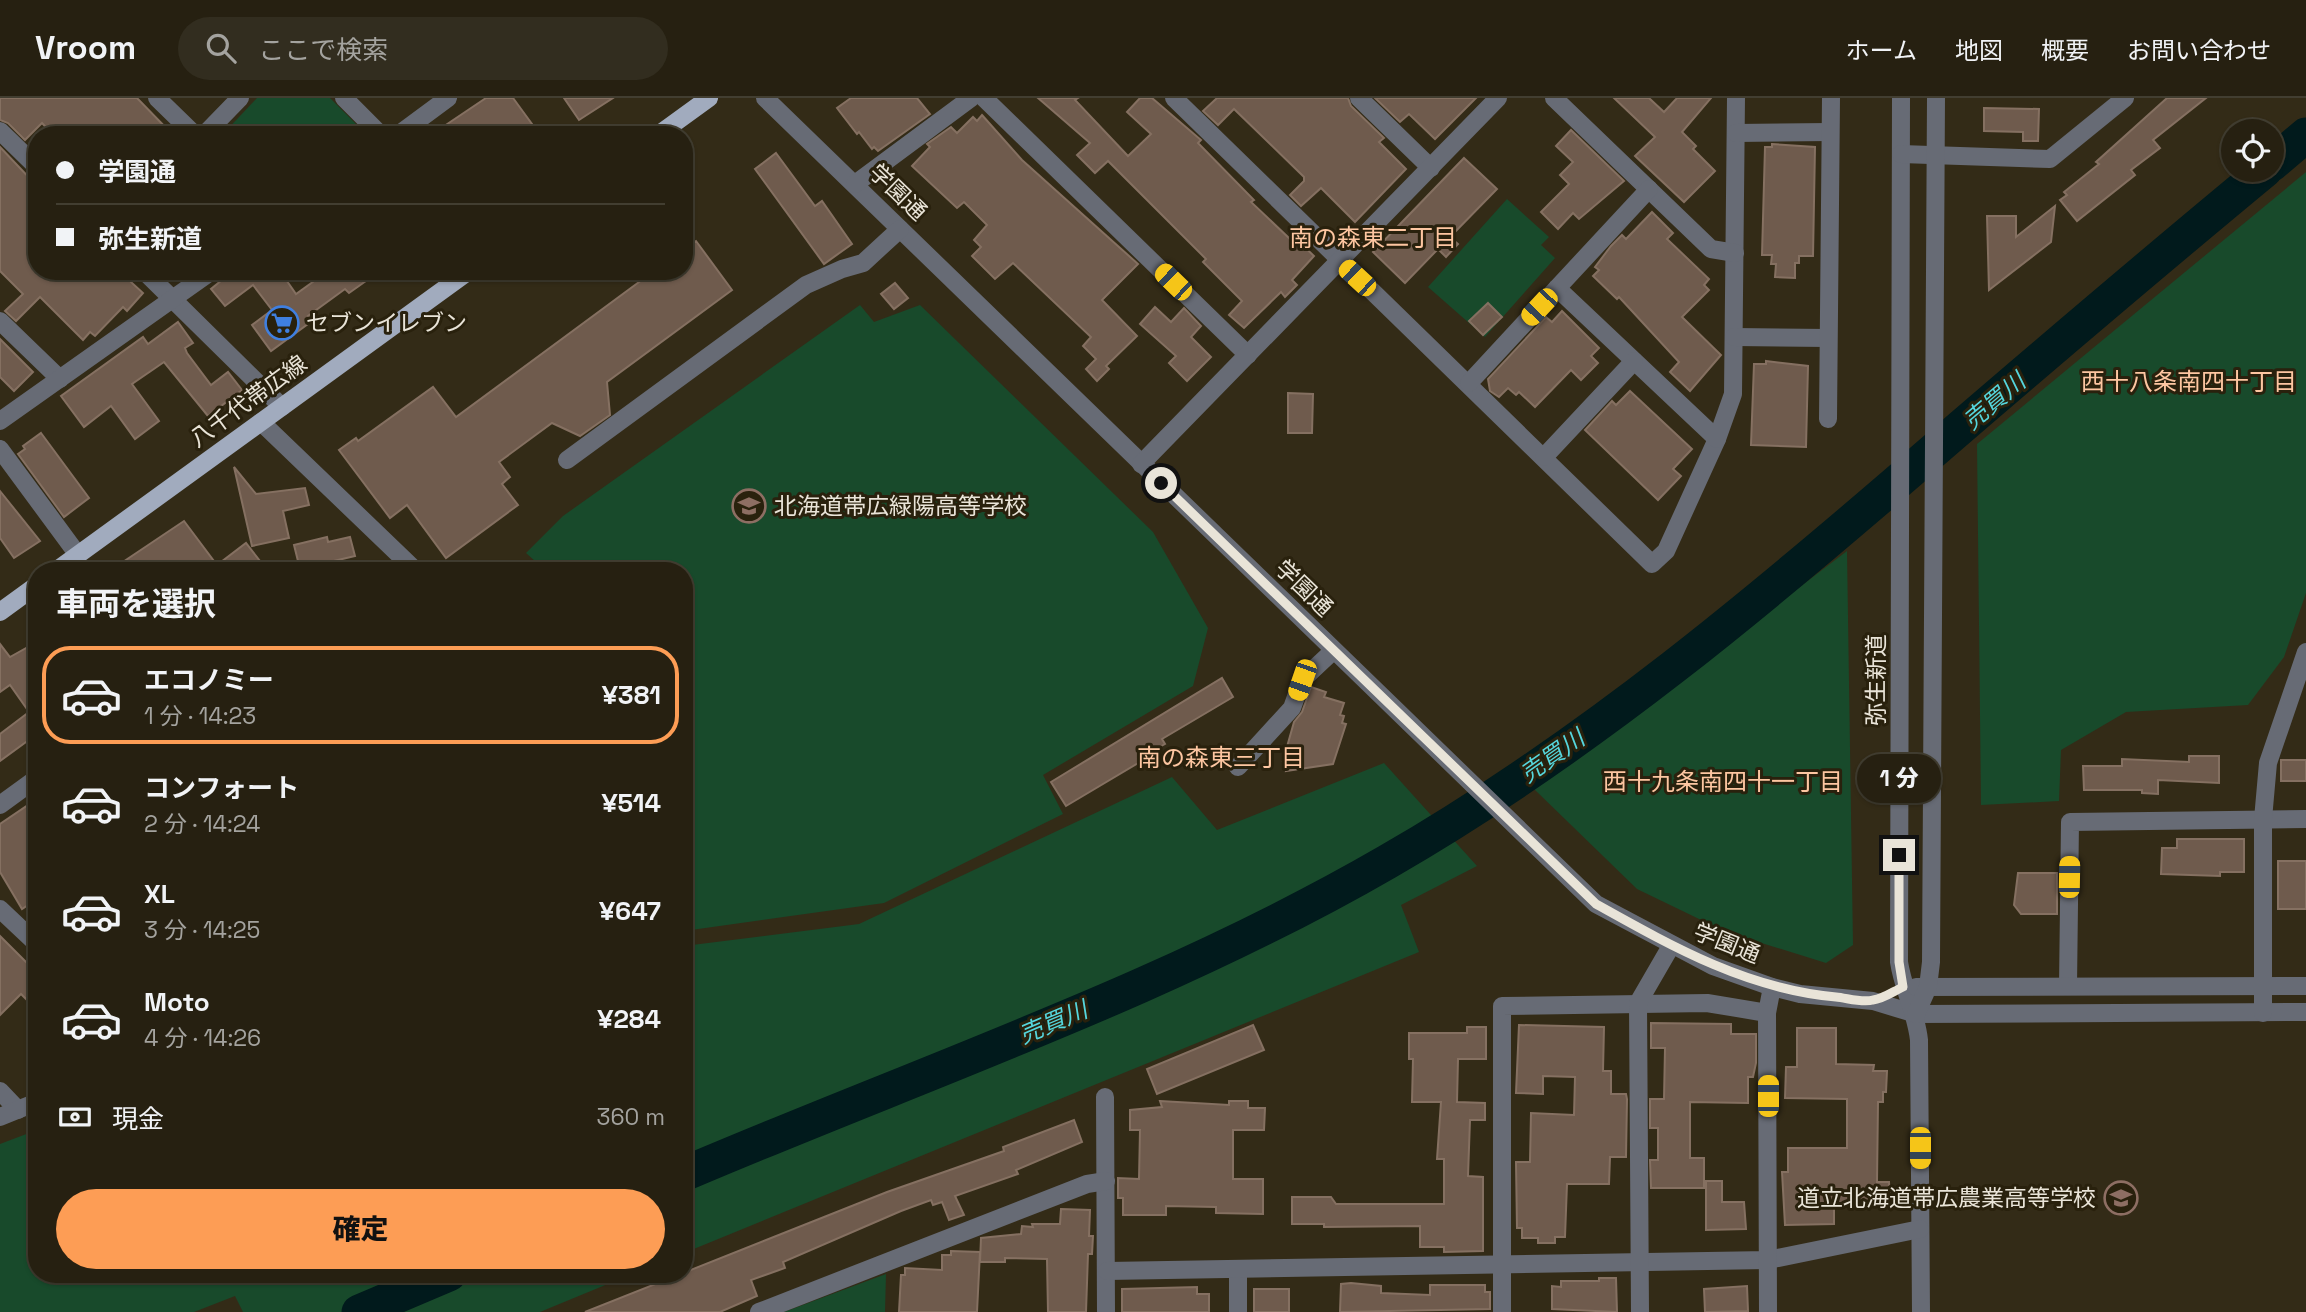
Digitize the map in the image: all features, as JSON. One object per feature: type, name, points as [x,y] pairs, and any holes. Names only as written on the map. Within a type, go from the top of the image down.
[{"type":"main road","points":[[670,126],[709,98]]},
{"type":"main road","name":"八千代帯広線","points":[[73,562],[457,280]]},
{"type":"main road","points":[[0,612],[28,592]]},
{"type":"street","points":[[157,98],[186,126]]},
{"type":"street","points":[[213,126],[240,98]]},
{"type":"street","points":[[344,98],[372,126]]},
{"type":"street","points":[[410,126],[448,98]]},
{"type":"street","name":"学園通","points":[[765,98],[1596,904],[1713,966],[1772,987],[1800,994],[1873,1000],[1916,1013],[2306,1012]]},
{"type":"street","points":[[855,184],[971,98]]},
{"type":"street","points":[[984,98],[1248,355]]},
{"type":"street","points":[[1174,98],[1338,261],[1469,383],[1652,564],[1666,551],[1717,439],[1733,394],[1736,98]]},
{"type":"street","points":[[1359,98],[1430,168]]},
{"type":"street","points":[[1142,464],[1498,98]]},
{"type":"street","points":[[1554,98],[1711,249],[1735,253]]},
{"type":"street","points":[[1828,419],[1831,98]]},
{"type":"street","name":"弥生新道","points":[[1901,98],[1899,962],[1903,987],[1916,1013]]},
{"type":"street","points":[[1921,1312],[1916,1013],[1928,987],[1931,948],[1936,98]]},
{"type":"street","points":[[1901,154],[2050,159],[2117,101]]},
{"type":"street","points":[[0,131],[28,157]]},
{"type":"street","points":[[1736,133],[1830,132]]},
{"type":"street","points":[[1469,383],[1649,189]]},
{"type":"street","points":[[567,460],[806,285],[863,263],[900,229]]},
{"type":"street","points":[[153,280],[282,407]]},
{"type":"street","points":[[0,421],[200,280]]},
{"type":"street","points":[[1557,288],[1717,439]]},
{"type":"street","points":[[0,321],[60,379]]},
{"type":"street","points":[[1734,337],[1828,338]]},
{"type":"street","points":[[1544,457],[1634,361]]},
{"type":"street","points":[[261,422],[407,562]]},
{"type":"street","points":[[0,449],[67,562]]},
{"type":"street","points":[[1238,767],[1292,708],[1302,680],[1333,650]]},
{"type":"street","points":[[2263,1013],[2263,819],[2268,763],[2303,671],[2306,652]]},
{"type":"street","points":[[0,805],[28,785]]},
{"type":"street","points":[[2068,986],[2070,822],[2306,819]]},
{"type":"street","points":[[0,909],[28,934]]},
{"type":"street","points":[[1640,1312],[1638,1003],[1671,946]]},
{"type":"street","name":"学園通","points":[[1873,1000],[1903,987],[2306,986]]},
{"type":"street","points":[[1768,1312],[1767,1013],[1772,987]]},
{"type":"street","points":[[1502,1312],[1502,1006],[1707,1003],[1767,1013]]},
{"type":"street","points":[[0,1091],[18,1110]]},
{"type":"street","points":[[1105,1097],[1106,1312]]},
{"type":"street","points":[[0,1117],[28,1106]]},
{"type":"street","points":[[759,1312],[1087,1184],[1106,1181]]},
{"type":"street","points":[[1107,1270],[1768,1260],[1920,1229]]},
{"type":"street","points":[[1238,1269],[1238,1312]]},
{"type":"green space","points":[[257,98],[330,98],[358,126],[231,126]]},
{"type":"green space","points":[[2306,172],[2306,593],[2284,657],[2248,705],[2126,712],[2061,750],[2059,801],[1981,805],[1977,444]]},
{"type":"green space","points":[[1507,199],[1549,237],[1541,245],[1555,258],[1485,337],[1428,287]]},
{"type":"green space","name":"北海道帯広緑陽高等学校","points":[[860,305],[874,322],[920,305],[1153,532],[1208,628],[1193,686],[1043,775],[1063,814],[884,903],[693,930],[693,562],[536,562],[526,553],[563,516]]},
{"type":"green space","points":[[1847,551],[1853,945],[1826,963],[1726,932],[1637,889],[1534,789]]},
{"type":"green space","points":[[1384,763],[1477,866],[1401,905],[1419,952],[693,1249],[693,945],[859,924],[1172,777],[1217,830]]},
{"type":"green space","points":[[28,1133],[28,1283],[610,1283],[540,1312],[243,1312],[235,1296],[194,1312],[0,1312],[0,1144]]},
{"type":"green space","points":[[886,1274],[885,1312],[784,1312]]},
{"type":"building","points":[[0,98],[137,98],[164,126],[45,126],[42,123],[39,126],[28,126],[28,137],[25,140],[8,123],[0,120]]},
{"type":"building","points":[[486,98],[513,98],[533,126],[444,126]]},
{"type":"building","points":[[564,98],[613,98],[579,120]]},
{"type":"building","points":[[851,98],[917,98],[930,114],[878,151],[874,147],[872,149],[859,132],[857,134],[837,108]]},
{"type":"building","points":[[1038,98],[1078,98],[1075,100],[1128,156],[1151,134],[1127,112],[1140,98],[1152,98],[1201,140],[1198,143],[1254,200],[1251,202],[1289,238],[1292,235],[1314,256],[1292,280],[1297,285],[1285,297],[1281,292],[1244,328],[1229,315],[1242,301],[1203,262],[1206,259],[1108,161],[1095,173],[1077,155],[1090,143]]},
{"type":"building","points":[[1217,98],[1348,98],[1351,106],[1384,138],[1379,142],[1406,169],[1355,222],[1321,188],[1301,206],[1290,195],[1304,181],[1304,177],[1234,109],[1218,125],[1203,111]]},
{"type":"building","points":[[1375,98],[1476,98],[1435,139],[1409,114],[1400,122]]},
{"type":"building","points":[[1614,98],[1649,98],[1664,112],[1677,98],[1711,98],[1682,132],[1696,146],[1693,149],[1715,171],[1684,202],[1635,156],[1655,137]]},
{"type":"building","points":[[2167,98],[2206,98],[2153,140],[2160,148],[2131,170],[2135,175],[2077,221],[2060,200],[2067,195],[2064,192],[2099,164],[2096,162]]},
{"type":"building","points":[[1984,108],[2039,109],[2038,141],[2023,141],[2023,132],[1984,131]]},
{"type":"building","points":[[982,115],[1022,160],[1138,264],[1102,300],[1137,336],[1106,366],[1109,369],[1097,381],[1086,369],[1096,359],[1083,346],[1091,337],[1013,263],[995,279],[972,256],[981,247],[974,240],[987,225],[964,202],[957,208],[912,166],[930,147],[927,144],[951,127],[957,133],[973,117],[977,121]]},
{"type":"building","points":[[1571,130],[1624,181],[1579,219],[1573,213],[1558,229],[1541,212],[1569,184],[1560,175],[1573,162],[1556,146]]},
{"type":"building","points":[[1772,144],[1815,147],[1813,256],[1799,256],[1799,263],[1795,263],[1795,278],[1775,277],[1776,264],[1771,264],[1772,255],[1762,255],[1765,147],[1772,147]]},
{"type":"building","points":[[0,147],[28,177],[28,280],[129,280],[143,293],[127,311],[123,307],[95,336],[90,332],[83,340],[40,297],[16,321],[5,311],[23,294],[0,271]]},
{"type":"building","points":[[776,153],[815,206],[822,201],[852,244],[824,264],[755,169]]},
{"type":"building","points":[[1464,158],[1497,189],[1450,237],[1458,244],[1446,257],[1438,249],[1405,283],[1373,252]]},
{"type":"building","points":[[2055,206],[2051,242],[1989,290],[1987,216],[2016,216],[2016,237]]},
{"type":"building","points":[[1652,212],[1673,233],[1667,239],[1709,279],[1704,285],[1709,290],[1682,317],[1721,355],[1690,391],[1670,372],[1679,362],[1619,297],[1617,299],[1593,276],[1599,270],[1595,267],[1611,246],[1622,235],[1626,239]]},
{"type":"building","points":[[696,241],[732,290],[607,382],[610,415],[580,436],[552,423],[499,462],[510,477],[502,484],[518,505],[446,558],[407,505],[390,518],[339,450],[356,438],[358,441],[433,387],[456,417],[642,280],[693,280],[693,243]]},
{"type":"building","points":[[222,280],[286,280],[296,294],[315,280],[367,280],[349,293],[345,289],[308,316],[312,321],[271,351],[252,325],[272,310],[253,285],[225,306],[211,289]]},
{"type":"building","points":[[895,283],[908,298],[894,309],[881,294]]},
{"type":"building","points":[[1488,303],[1502,317],[1483,335],[1469,321]]},
{"type":"building","points":[[1155,307],[1171,322],[1184,308],[1201,326],[1191,337],[1211,357],[1187,381],[1169,363],[1176,356],[1140,324]]},
{"type":"building","points":[[1562,311],[1599,348],[1591,356],[1598,363],[1581,380],[1571,370],[1535,407],[1519,392],[1516,395],[1508,388],[1499,397],[1490,391],[1488,379],[1546,317],[1552,322]]},
{"type":"building","points":[[178,322],[193,343],[185,348],[187,353],[211,385],[228,372],[242,390],[208,416],[164,362],[132,384],[159,421],[135,439],[111,406],[84,427],[61,396],[143,337],[148,344]]},
{"type":"building","points":[[0,339],[33,372],[14,391],[0,377]]},
{"type":"building","points":[[1766,361],[1808,366],[1806,447],[1751,445],[1754,364],[1766,364]]},
{"type":"building","points":[[1630,391],[1692,449],[1673,469],[1681,476],[1658,500],[1585,430],[1612,401],[1616,405]]},
{"type":"building","points":[[1288,393],[1313,394],[1312,433],[1288,433]]},
{"type":"building","points":[[41,433],[89,498],[64,517],[18,454],[25,449],[23,446]]},
{"type":"building","points":[[234,467],[256,494],[305,488],[309,505],[283,511],[289,538],[252,546]]},
{"type":"building","points":[[0,491],[40,541],[14,558],[0,538]]},
{"type":"building","points":[[184,521],[215,562],[123,562]]},
{"type":"building","points":[[327,537],[328,542],[350,537],[355,556],[330,562],[298,562],[294,545]]},
{"type":"building","points":[[246,543],[261,562],[221,562]]},
{"type":"building","points":[[0,644],[10,657],[28,647],[28,711],[10,685],[0,692]]},
{"type":"building","points":[[1222,678],[1233,697],[1162,739],[1165,744],[1138,759],[1140,762],[1066,806],[1051,782]]},
{"type":"building","points":[[1311,687],[1326,692],[1324,697],[1344,703],[1340,715],[1344,716],[1342,723],[1346,724],[1333,764],[1286,771],[1288,762],[1283,761],[1294,722],[1302,712]]},
{"type":"building","points":[[28,713],[28,741],[0,761],[0,734]]},
{"type":"building","points":[[2189,756],[2219,756],[2219,783],[2158,780],[2158,794],[2142,793],[2142,790],[2084,790],[2083,766],[2122,766],[2122,759],[2189,762]]},
{"type":"building","points":[[2281,760],[2306,760],[2306,781],[2281,781]]},
{"type":"building","points":[[28,805],[28,905],[22,909],[0,872],[0,824]]},
{"type":"building","points":[[2177,839],[2244,839],[2244,872],[2220,872],[2220,876],[2161,874],[2162,848],[2177,848]]},
{"type":"building","points":[[2278,861],[2306,861],[2306,909],[2278,909]]},
{"type":"building","points":[[2018,873],[2057,873],[2057,914],[2021,914],[2014,905]]},
{"type":"building","points":[[0,936],[28,964],[28,999],[21,994],[0,1015]]},
{"type":"building","points":[[1651,1023],[1731,1024],[1731,1034],[1756,1034],[1756,1063],[1753,1077],[1748,1077],[1748,1103],[1690,1102],[1690,1158],[1704,1158],[1704,1188],[1651,1188],[1650,1160],[1658,1160],[1658,1128],[1650,1128],[1650,1099],[1664,1099],[1665,1048],[1651,1048]]},
{"type":"building","points":[[1253,1025],[1264,1050],[1157,1094],[1147,1069]]},
{"type":"building","points":[[1519,1025],[1604,1027],[1603,1071],[1611,1071],[1611,1094],[1626,1094],[1627,1099],[1626,1157],[1610,1157],[1609,1184],[1567,1184],[1565,1237],[1555,1237],[1555,1243],[1538,1243],[1538,1238],[1522,1238],[1522,1228],[1517,1228],[1516,1162],[1530,1162],[1531,1113],[1574,1115],[1575,1077],[1543,1076],[1543,1094],[1516,1093]]},
{"type":"building","points":[[1467,1027],[1486,1027],[1486,1059],[1458,1059],[1457,1102],[1485,1103],[1485,1120],[1470,1120],[1468,1176],[1483,1177],[1483,1251],[1444,1252],[1444,1247],[1420,1247],[1420,1226],[1324,1227],[1324,1224],[1292,1224],[1292,1197],[1331,1197],[1336,1204],[1444,1204],[1444,1159],[1437,1159],[1441,1102],[1412,1102],[1413,1059],[1409,1059],[1409,1033],[1467,1033]]},
{"type":"building","points":[[1797,1028],[1836,1028],[1836,1064],[1874,1065],[1873,1071],[1887,1071],[1886,1092],[1883,1092],[1883,1102],[1878,1102],[1877,1182],[1889,1182],[1890,1200],[1880,1200],[1880,1204],[1834,1206],[1834,1224],[1785,1225],[1782,1172],[1788,1172],[1788,1148],[1847,1148],[1847,1099],[1785,1098],[1786,1067],[1797,1067]]},
{"type":"building","points":[[1160,1101],[1229,1105],[1229,1101],[1248,1101],[1248,1108],[1265,1108],[1264,1130],[1233,1130],[1233,1179],[1263,1179],[1263,1214],[1216,1213],[1216,1207],[1166,1206],[1166,1215],[1123,1215],[1123,1198],[1118,1198],[1118,1178],[1139,1179],[1140,1130],[1130,1130],[1130,1110],[1162,1107]]},
{"type":"building","points":[[1074,1120],[1082,1142],[1016,1170],[1018,1174],[955,1196],[964,1215],[949,1220],[942,1202],[933,1205],[931,1200],[783,1262],[785,1268],[751,1280],[757,1296],[720,1312],[585,1312],[658,1283],[693,1283],[693,1269],[887,1192],[1004,1151],[1003,1147]]},
{"type":"building","points":[[1706,1181],[1722,1181],[1722,1202],[1744,1202],[1746,1229],[1706,1230]]},
{"type":"building","points":[[1061,1209],[1090,1210],[1089,1236],[1093,1236],[1092,1254],[1088,1254],[1086,1312],[1048,1312],[1047,1259],[1005,1258],[1005,1262],[980,1262],[981,1238],[1021,1234],[1022,1226],[1033,1227],[1032,1224],[1060,1224]]},
{"type":"building","points":[[951,1251],[980,1252],[977,1312],[899,1312],[901,1275],[905,1275],[905,1268],[942,1270],[942,1255],[951,1255]]},
{"type":"building","points":[[1599,1278],[1616,1278],[1617,1312],[1552,1309],[1552,1286],[1561,1287],[1561,1281],[1599,1281]]},
{"type":"building","points":[[1341,1284],[1381,1286],[1381,1293],[1430,1295],[1430,1285],[1485,1285],[1485,1292],[1490,1292],[1490,1309],[1340,1312]]},
{"type":"building","points":[[1747,1286],[1748,1311],[1705,1312],[1704,1289]]},
{"type":"building","points":[[1197,1287],[1197,1294],[1209,1294],[1209,1312],[1122,1312],[1122,1289]]},
{"type":"building","points":[[1254,1289],[1289,1289],[1289,1312],[1254,1312]]},
{"type":"waterway","name":"売買川","points":[[2284,154],[2306,135]]},
{"type":"waterway","name":"売買川","points":[[693,1170],[1129,991],[1217,951],[1387,862],[1461,817],[1604,720],[1741,614],[2251,182]]},
{"type":"waterway","name":"売買川","points":[[359,1312],[428,1283]]},
{"type":"place","name":"セブンイレブン","points":[[282,323]]},
{"type":"place","name":"北海道帯広緑陽高等学校","points":[[749,506]]},
{"type":"place","name":"道立北海道帯広農業高等学校","points":[[2121,1198]]},
{"type":"district","name":"南の森東二丁目","points":[[1373,237]]},
{"type":"district","name":"西十八条南四十丁目","points":[[2189,381]]},
{"type":"district","name":"南の森東三丁目","points":[[1221,757]]},
{"type":"district","name":"西十九条南四十一丁目","points":[[1723,781]]},
{"type":"route","points":[[1161,483],[1596,904],[1671,946],[1713,966],[1772,987],[1800,994],[1873,1000],[1903,987],[1899,962],[1899,855]]}]
